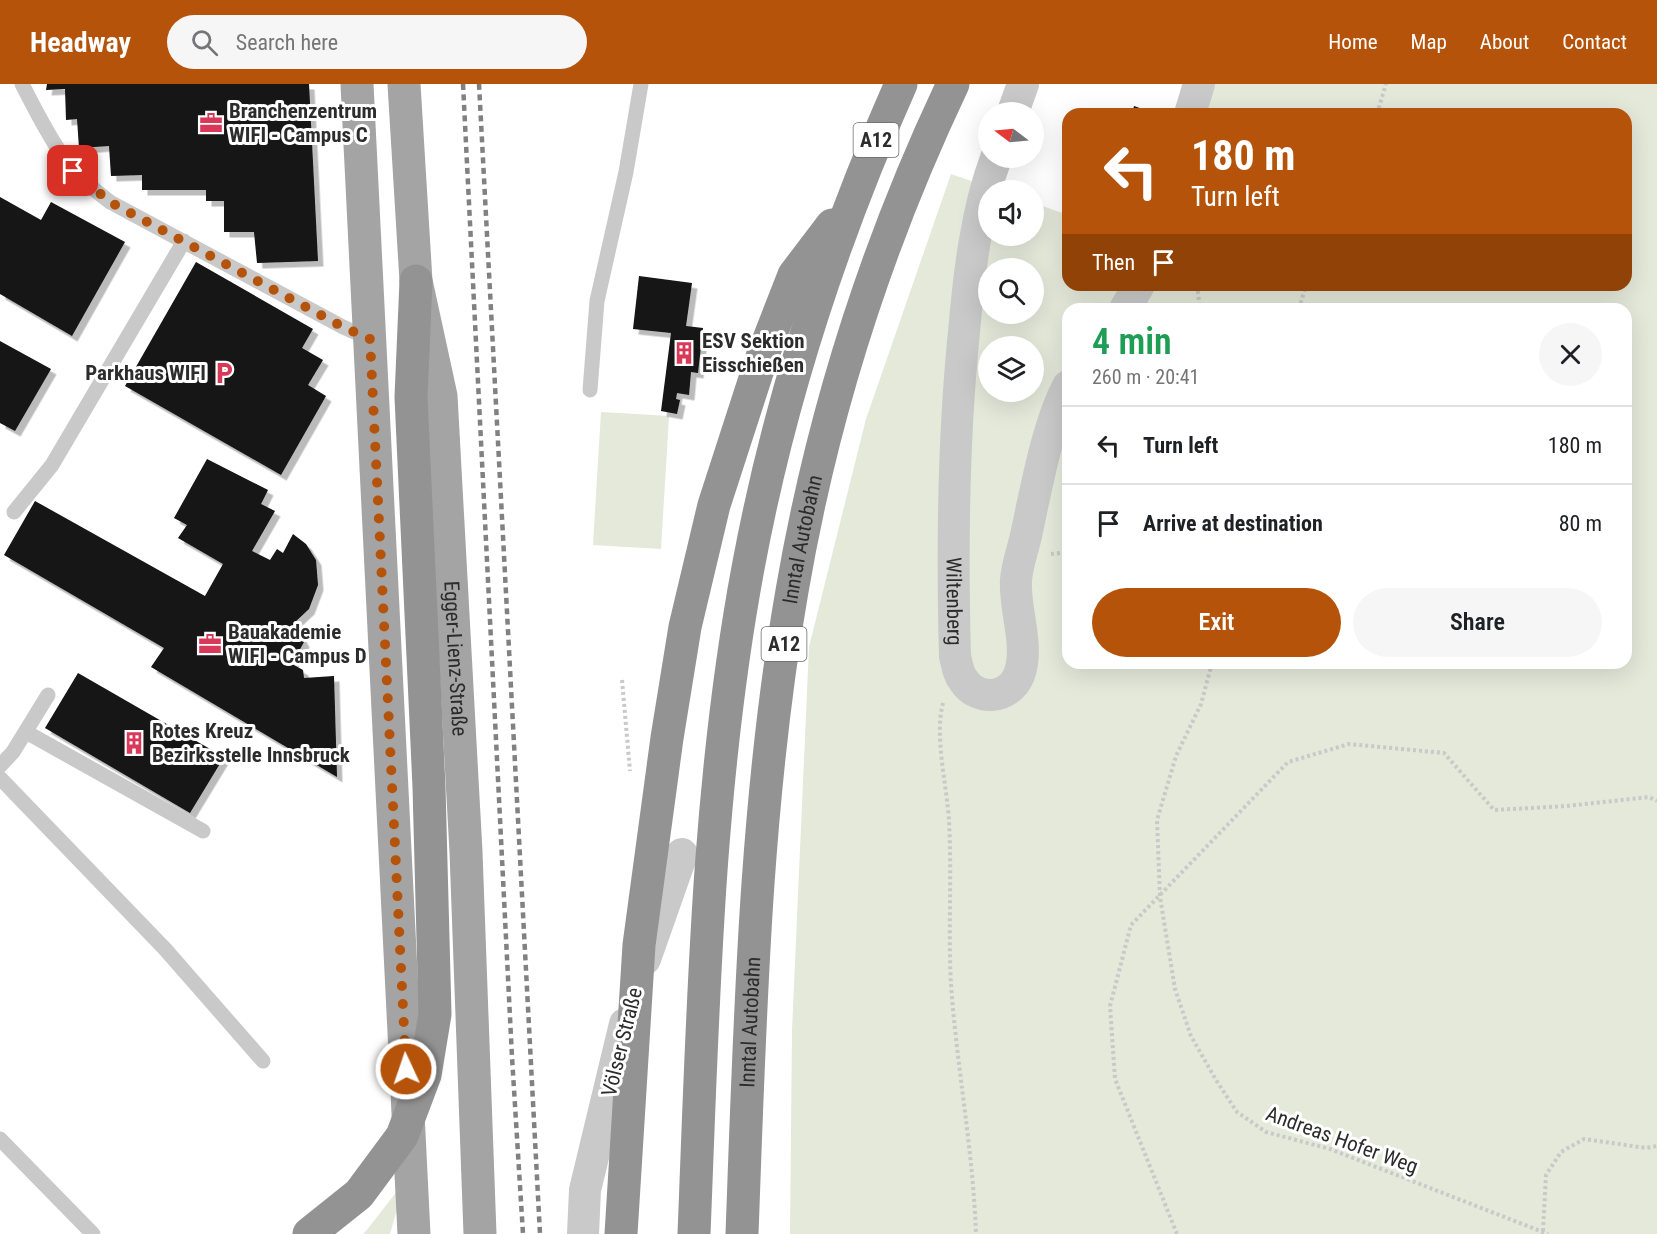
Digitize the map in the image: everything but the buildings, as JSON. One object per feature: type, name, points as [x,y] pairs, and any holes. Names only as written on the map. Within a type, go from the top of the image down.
[{"type":"highway","name":"A12","points":[[694,1234],[712,854],[722,747],[748,568],[781,420],[823,279],[853,197],[901,84]]},
{"type":"highway","name":"Inntal Autobahn","points":[[742,1234],[760,855],[774,715],[792,590],[818,466],[834,405],[879,264],[909,184],[953,84]]},
{"type":"highway","points":[[621,1234],[639,945],[667,738],[685,627],[714,505],[762,357],[794,275],[853,197]]},
{"type":"highway","points":[[309,1234],[359,1194],[402,1136],[425,1075],[435,1014],[429,787],[411,397],[416,281]]},
{"type":"main road","points":[[357,84],[414,1234]]},
{"type":"main road","name":"Egger-Lienz-Straße","points":[[404,84],[416,281],[441,396],[466,852],[480,1234]]},
{"type":"street","points":[[1017,102],[1023,84]]},
{"type":"street","points":[[1192,108],[1199,84]]},
{"type":"street","name":"Wiltenberg","points":[[993,168],[984,198],[968,285],[957,417],[952,560],[955,656],[959,673],[971,689],[980,694],[993,695],[1005,692],[1014,685],[1019,674],[1022,646],[1016,580],[1038,479],[1062,405]]},
{"type":"street","name":"Völser Straße","points":[[583,1234],[585,1190],[632,997],[682,854]]},
{"type":"lane","points":[[22,84],[48,134],[73,171],[110,202],[343,327],[370,339]]},
{"type":"lane","points":[[590,390],[597,302],[626,172],[641,84]]},
{"type":"lane","points":[[14,512],[52,465],[184,240]]},
{"type":"lane","points":[[0,766],[26,732],[48,695]]},
{"type":"lane","points":[[26,732],[203,831]]},
{"type":"lane","points":[[0,778],[165,949],[263,1061]]},
{"type":"lane","points":[[0,1139],[93,1234]]},
{"type":"path","points":[[1379,108],[1386,84]]},
{"type":"path","name":"Andreas Hofer Weg","points":[[1210,669],[1201,704],[1176,756],[1157,820],[1160,897],[1175,989],[1191,1036],[1237,1112],[1266,1132],[1330,1149],[1545,1233]]},
{"type":"path","points":[[959,673],[949,682],[942,708],[942,753],[952,886],[951,982],[957,1059],[968,1131],[976,1234]]},
{"type":"path","points":[[1177,1234],[1115,1079],[1110,1006],[1131,925],[1288,762],[1349,744],[1444,753],[1494,810],[1566,806],[1649,796],[1657,801]]},
{"type":"path","points":[[1545,1233],[1546,1175],[1561,1152],[1584,1139],[1646,1148],[1657,1146]]},
{"type":"shaded area","points":[[1209,84],[1657,84],[1657,1234],[790,1234],[792,1030],[809,647],[866,419],[951,174],[978,183],[978,246],[1044,246],[1044,207],[1062,213],[1062,291],[1632,291],[1632,108],[1200,108]]},
{"type":"shaded area","points":[[601,412],[669,416],[661,549],[593,545]]},
{"type":"shaded area","points":[[405,1181],[390,1234],[363,1234],[366,1231]]},
{"type":"railway","points":[[463,84],[523,1234]]},
{"type":"railway","points":[[479,84],[540,1234]]},
{"type":"place","name":"Branchenzentrum WIFI - Campus C","points":[[211,123]]},
{"type":"place","name":"ESV Sektion Eisschießen","points":[[684,353]]},
{"type":"place","name":"Parkhaus WIFI","points":[[224,373]]},
{"type":"place","name":"Bauakademie WIFI - Campus D","points":[[210,644]]},
{"type":"place","name":"Rotes Kreuz Bezirksstelle Innsbruck","points":[[134,743]]},
{"type":"route","points":[[73,171],[110,202],[343,327],[370,339],[406,1069]]}]
